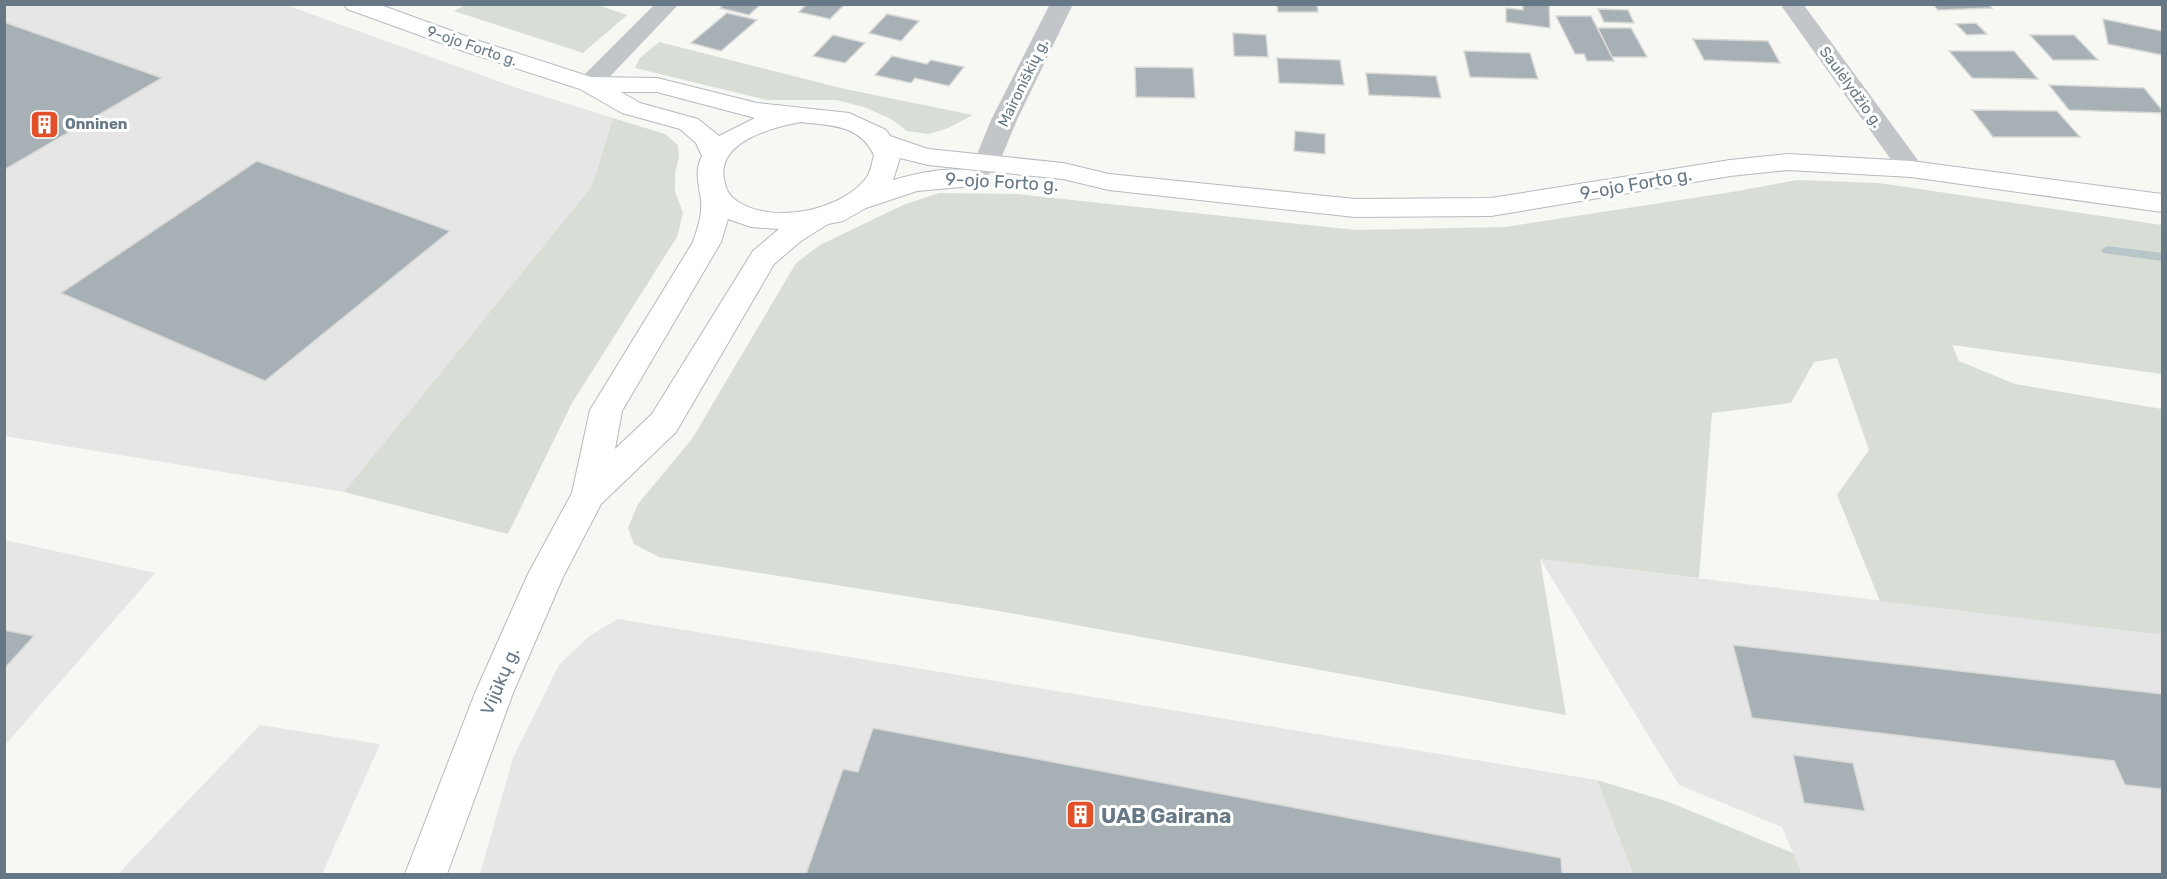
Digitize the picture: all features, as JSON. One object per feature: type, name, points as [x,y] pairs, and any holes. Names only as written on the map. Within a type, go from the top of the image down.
[{"type":"main road","name":"9-ojo Forto g.","points":[[355,4],[474,47],[589,84],[631,108],[689,124],[708,139],[715,156]]},
{"type":"main road","name":"9-ojo Forto g.","points":[[589,84],[657,85],[757,111],[801,114]]},
{"type":"main road","points":[[801,114],[827,114],[851,119],[870,129],[883,142],[888,156],[886,171],[878,186],[863,200],[821,218],[794,222],[760,220],[744,216],[726,206],[714,193],[709,181],[710,168],[715,156],[730,140],[750,127],[774,118],[801,114]]},
{"type":"main road","name":"9-ojo Forto g.","points":[[883,142],[904,152],[928,157],[1063,171],[1109,182],[1344,207],[1433,209],[1491,207],[1730,168],[1788,162],[1911,170],[2163,203]]},
{"type":"main road","name":"9-ojo Forto g.","points":[[863,200],[892,188],[919,181],[964,178],[1060,186],[1109,182]]},
{"type":"main road","name":"Vijūkų g.","points":[[426,874],[499,682],[546,574],[589,494],[606,410],[707,242],[714,220],[714,193]]},
{"type":"main road","name":"Vijūkų g.","points":[[589,494],[664,423],[763,258],[790,234],[821,218]]},
{"type":"street","points":[[589,84],[668,4]]},
{"type":"street","name":"Maironiškių g.","points":[[986,163],[1004,120],[1062,4]]},
{"type":"street","name":"Saulėlydžio g.","points":[[1791,4],[1911,170]]},
{"type":"street","points":[[964,178],[986,163]]},
{"type":"shaded area","points":[[466,4],[598,5],[627,15],[583,53],[454,11]]},
{"type":"shaded area","points":[[4,5],[286,5],[514,87],[613,118],[592,186],[344,492],[5,436]]},
{"type":"shaded area","points":[[659,42],[845,89],[973,115],[948,128],[929,134],[907,131],[891,119],[864,107],[836,100],[767,100],[635,68],[640,58]]},
{"type":"shaded area","points":[[613,118],[665,134],[678,145],[679,158],[675,173],[675,191],[683,213],[677,237],[572,403],[508,534],[344,492],[592,186]]},
{"type":"shaded area","points":[[1797,180],[1879,183],[2162,225],[2162,374],[1952,345],[1959,361],[2015,384],[2162,409],[2162,635],[1880,601],[1837,495],[1869,450],[1837,358],[1814,362],[1791,403],[1712,413],[1699,578],[1540,559],[1566,715],[999,611],[659,557],[634,544],[628,528],[638,504],[692,439],[796,263],[820,245],[903,205],[939,193],[1015,194],[1356,230],[1505,227]]},
{"type":"shaded area","points":[[5,540],[155,573],[5,745]]},
{"type":"shaded area","points":[[1540,559],[2162,635],[2162,874],[1802,874],[1782,827],[1679,785]]},
{"type":"shaded area","points":[[618,619],[1597,780],[1633,874],[480,874],[513,758],[559,665],[588,637]]},
{"type":"shaded area","points":[[260,725],[380,744],[322,874],[118,874]]},
{"type":"shaded area","points":[[1597,780],[1669,802],[1793,853],[1802,874],[1633,874]]},
{"type":"building","points":[[724,4],[761,4],[749,15],[720,8]]},
{"type":"building","points":[[807,4],[845,4],[830,19],[799,12]]},
{"type":"building","points":[[1277,4],[1317,4],[1318,12],[1278,12]]},
{"type":"building","points":[[1523,4],[1549,4],[1550,28],[1506,22],[1506,8],[1523,10]]},
{"type":"building","points":[[1932,4],[1988,4],[1992,8],[1938,10]]},
{"type":"building","points":[[1598,9],[1628,10],[1634,23],[1604,22]]},
{"type":"building","points":[[727,13],[757,20],[721,51],[691,43]]},
{"type":"building","points":[[887,14],[919,21],[901,41],[869,33]]},
{"type":"building","points":[[1556,16],[1591,16],[1614,61],[1587,61],[1584,54],[1575,54]]},
{"type":"building","points":[[2103,19],[2162,31],[2162,55],[2108,44]]},
{"type":"building","name":"Onninen","points":[[4,22],[162,78],[4,170]]},
{"type":"building","points":[[1976,23],[1987,34],[1967,35],[1956,24]]},
{"type":"building","points":[[1598,28],[1631,28],[1647,57],[1612,57]]},
{"type":"building","points":[[1233,33],[1266,35],[1268,57],[1234,56]]},
{"type":"building","points":[[833,35],[865,43],[845,63],[813,56]]},
{"type":"building","points":[[2030,35],[2074,35],[2098,60],[2053,60]]},
{"type":"building","points":[[1693,39],[1768,41],[1780,63],[1704,60]]},
{"type":"building","points":[[1464,51],[1530,53],[1538,79],[1470,77]]},
{"type":"building","points":[[1949,51],[2014,51],[2038,79],[1972,78]]},
{"type":"building","points":[[892,56],[927,64],[931,60],[964,67],[949,86],[915,78],[911,83],[875,75]]},
{"type":"building","points":[[1277,58],[1340,60],[1344,85],[1279,83]]},
{"type":"building","points":[[1135,67],[1193,68],[1195,98],[1136,97]]},
{"type":"building","points":[[1366,73],[1436,76],[1441,98],[1369,95]]},
{"type":"building","points":[[2049,85],[2144,88],[2162,113],[2069,110]]},
{"type":"building","points":[[1972,110],[2057,111],[2080,137],[1993,137]]},
{"type":"building","points":[[1295,131],[1325,134],[1325,154],[1294,151]]},
{"type":"building","points":[[257,161],[450,231],[265,381],[61,293]]},
{"type":"building","points":[[4,630],[34,636],[4,669]]},
{"type":"building","points":[[1733,645],[2162,694],[2162,789],[2125,785],[2114,761],[1752,718]]},
{"type":"building","name":"UAB Gairana","points":[[873,728],[1561,858],[1562,874],[806,874],[843,769],[858,772]]},
{"type":"building","points":[[1793,755],[1853,763],[1865,811],[1804,803]]},
{"type":"waterway","points":[[2107,250],[2162,257]]},
{"type":"place","name":"Onninen","points":[[44,124]]},
{"type":"place","name":"UAB Gairana","points":[[1080,815]]}]
